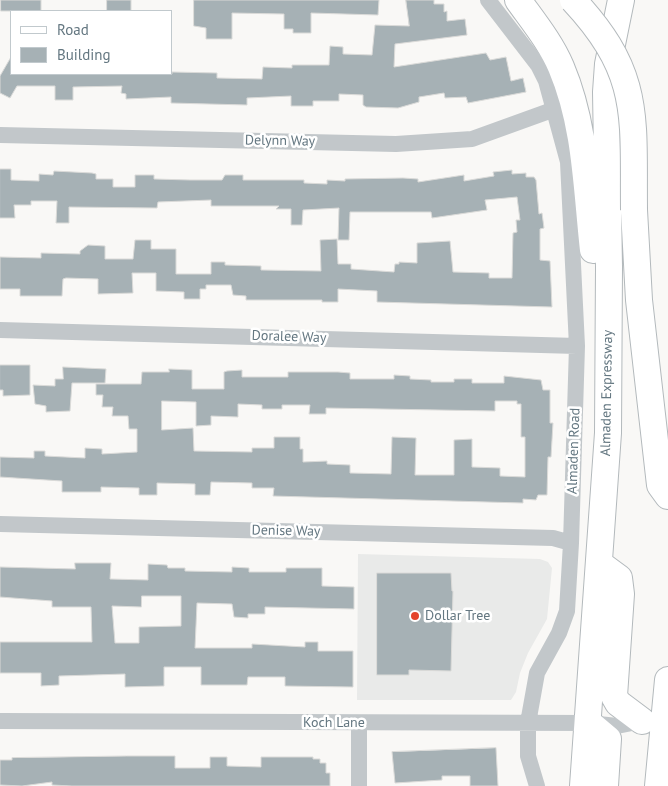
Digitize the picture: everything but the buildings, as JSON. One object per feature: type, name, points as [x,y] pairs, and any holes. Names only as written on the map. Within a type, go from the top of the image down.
[{"type":"main road","points":[[518,0],[543,36],[560,66],[576,110],[584,151],[595,268],[607,291]]},
{"type":"main road","points":[[573,0],[610,46],[627,86],[633,110],[634,210],[639,300],[660,485],[668,496]]},
{"type":"main road","name":"Almaden Expressway","points":[[583,786],[600,564],[610,388],[607,291],[609,267],[606,92],[608,64],[621,0]]},
{"type":"main road","points":[[600,564],[619,578],[621,594],[614,696],[618,703],[654,718]]},
{"type":"main road","points":[[658,786],[654,718],[668,680]]},
{"type":"main road","points":[[588,723],[608,739],[604,786]]},
{"type":"street","name":"Almaden Road","points":[[488,0],[538,65],[555,109],[568,162],[577,346],[571,543],[566,611],[557,637],[537,673],[528,723],[528,756],[537,786]]},
{"type":"street","name":"Delynn Way","points":[[0,134],[396,144],[472,139],[555,109]]},
{"type":"street","name":"Doralee Way","points":[[0,330],[577,346]]},
{"type":"street","name":"Denise Way","points":[[0,524],[553,538],[571,543]]},
{"type":"street","name":"Koch Lane","points":[[0,721],[588,723],[617,726],[654,718]]},
{"type":"street","points":[[359,723],[359,786]]},
{"type":"shaded area","points":[[358,554],[540,559],[548,562],[552,568],[547,619],[528,653],[520,673],[516,692],[511,700],[357,700]]},
{"type":"place","name":"Dollar Tree","points":[[415,616]]}]
